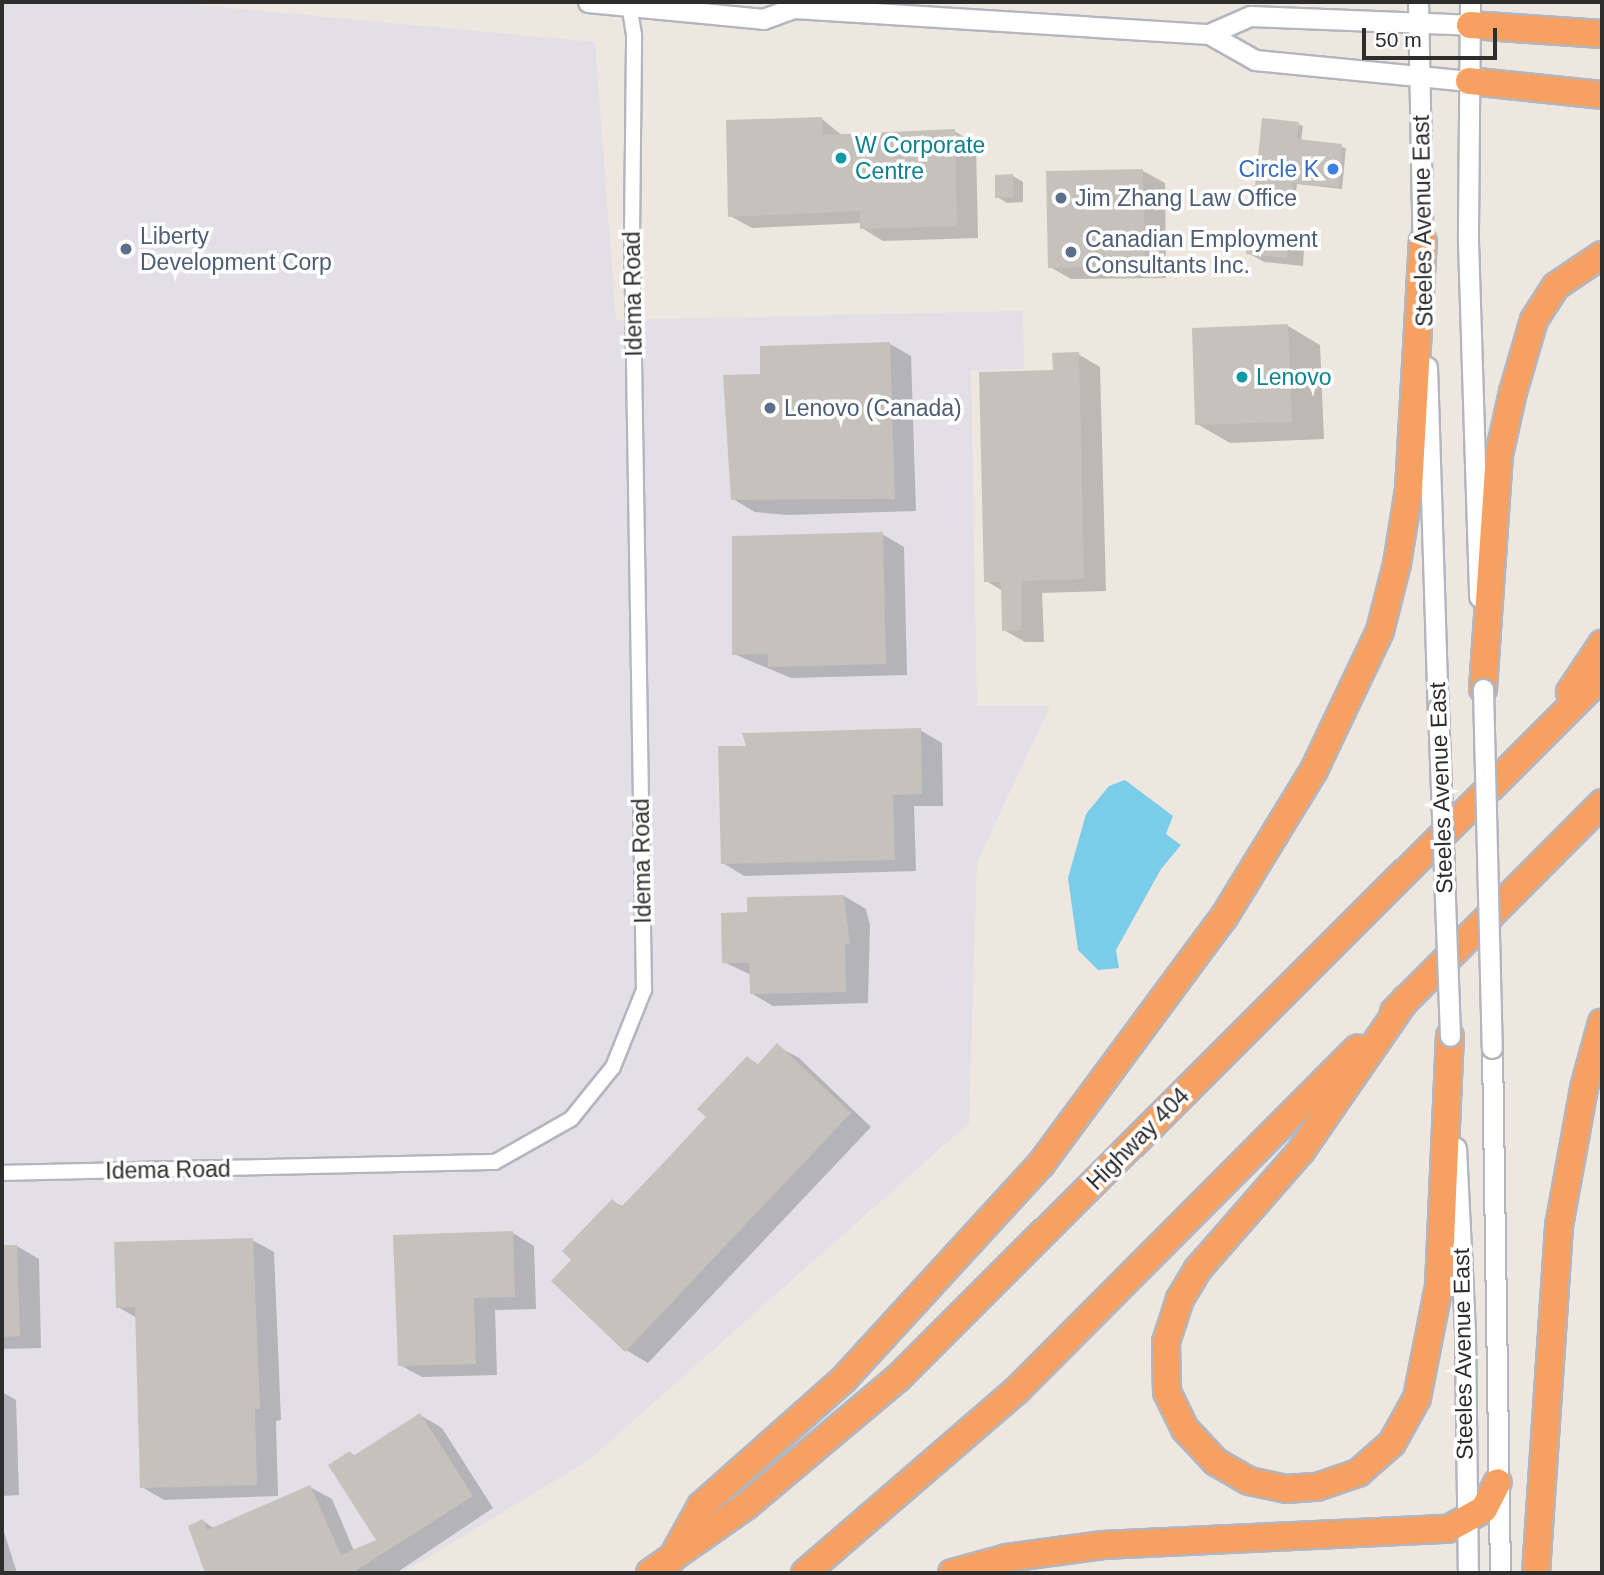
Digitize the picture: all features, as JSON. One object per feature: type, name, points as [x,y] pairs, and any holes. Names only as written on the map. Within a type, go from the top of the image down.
[{"type":"highway","points":[[1470,13],[1602,34]]},
{"type":"highway","points":[[1469,81],[1602,95]]},
{"type":"highway","points":[[660,1567],[701,1506],[844,1379],[1041,1164],[1224,917],[1314,770],[1380,631],[1397,564],[1409,489],[1423,241]]},
{"type":"highway","points":[[1483,689],[1499,455],[1513,392],[1534,320],[1556,286],[1602,255]]},
{"type":"highway","points":[[1541,736],[1602,644]]},
{"type":"highway","name":"Highway 404","points":[[660,1567],[821,1445],[898,1378],[1602,676]]},
{"type":"highway","points":[[805,1573],[1017,1390],[1602,803]]},
{"type":"highway","points":[[1406,999],[1301,1151],[1198,1269],[1176,1310],[1166,1342],[1167,1392],[1185,1429],[1216,1462],[1249,1481],[1286,1489],[1317,1487],[1358,1473],[1392,1443],[1417,1398],[1439,1286],[1450,1036]]},
{"type":"highway","points":[[1536,1573],[1559,1226],[1581,1101],[1602,1022]]},
{"type":"highway","points":[[952,1573],[1007,1558],[1102,1545],[1448,1529],[1483,1509],[1498,1482]]},
{"type":"main road","points":[[588,2],[763,19],[791,5],[1209,34],[1255,60],[1469,81]]},
{"type":"main road","name":"Steeles Avenue East","points":[[1418,2],[1438,708],[1450,1036],[1465,1335],[1468,1573]]},
{"type":"main road","points":[[1209,34],[1250,16],[1418,23],[1470,13]]},
{"type":"main road","name":"Steeles Avenue East","points":[[1470,13],[1469,280],[1492,1048],[1500,1573]]},
{"type":"street","name":"Idema Road","points":[[2,1173],[495,1162],[571,1119],[613,1067],[644,990],[632,235],[634,35],[630,4]]},
{"type":"shaded area","points":[[2,2],[166,2],[595,42],[616,320],[1023,311],[1024,369],[971,371],[977,706],[1050,706],[977,862],[969,1123],[589,1460],[402,1573],[2,1573]]},
{"type":"water","points":[[1125,780],[1173,816],[1166,834],[1181,845],[1161,869],[1116,950],[1119,968],[1098,970],[1078,950],[1068,878],[1086,814],[1109,786]]},
{"type":"building","name":"W Corporate Centre","points":[[822,117],[823,135],[955,129],[957,226],[860,229],[860,211],[728,217],[726,120]]},
{"type":"building","points":[[1262,118],[1299,122],[1297,139],[1342,144],[1338,187],[1293,183],[1291,201],[1254,197]]},
{"type":"building","points":[[1143,169],[1145,266],[1048,268],[1046,171]]},
{"type":"building","points":[[1013,174],[1013,197],[995,198],[995,175]]},
{"type":"building","points":[[1248,234],[1289,237],[1287,258],[1246,254]]},
{"type":"building","name":"Lenovo","points":[[1288,324],[1292,422],[1195,425],[1192,328]]},
{"type":"building","points":[[890,342],[895,499],[731,500],[723,375],[760,374],[760,346]]},
{"type":"building","points":[[1079,352],[1084,579],[1021,581],[1022,630],[1002,631],[1001,582],[984,582],[979,372],[1053,370],[1052,353]]},
{"type":"building","points":[[883,532],[886,664],[768,667],[768,654],[732,655],[732,536]]},
{"type":"building","points":[[921,728],[922,794],[893,795],[895,860],[721,864],[718,746],[746,746],[742,733]]},
{"type":"building","points":[[844,895],[850,944],[845,944],[846,992],[750,994],[749,963],[722,963],[721,913],[747,912],[747,897]]},
{"type":"building","points":[[777,1043],[851,1113],[625,1352],[551,1281],[571,1260],[562,1251],[612,1199],[621,1207],[668,1158],[706,1117],[697,1109],[747,1056],[757,1065]]},
{"type":"building","points":[[513,1231],[515,1297],[474,1298],[476,1364],[398,1366],[393,1235]]},
{"type":"building","points":[[253,1238],[260,1409],[255,1409],[257,1485],[140,1488],[135,1307],[116,1308],[114,1242]]},
{"type":"building","points":[[2,1245],[17,1245],[20,1336],[2,1337]]},
{"type":"building","points":[[420,1413],[473,1496],[352,1573],[205,1573],[188,1526],[203,1519],[207,1530],[310,1485],[341,1555],[376,1540],[328,1465],[350,1451],[353,1456]]},
{"type":"place","name":"W Corporate Centre","points":[[841,158]]},
{"type":"place","name":"Circle K","points":[[1333,169]]},
{"type":"place","name":"Jim Zhang Law Office","points":[[1061,198]]},
{"type":"place","name":"Liberty Development Corp","points":[[126,249]]},
{"type":"place","name":"Canadian Employment Consultants Inc.","points":[[1071,252]]},
{"type":"place","name":"Lenovo","points":[[1242,377]]},
{"type":"place","name":"Lenovo (Canada)","points":[[770,408]]}]
